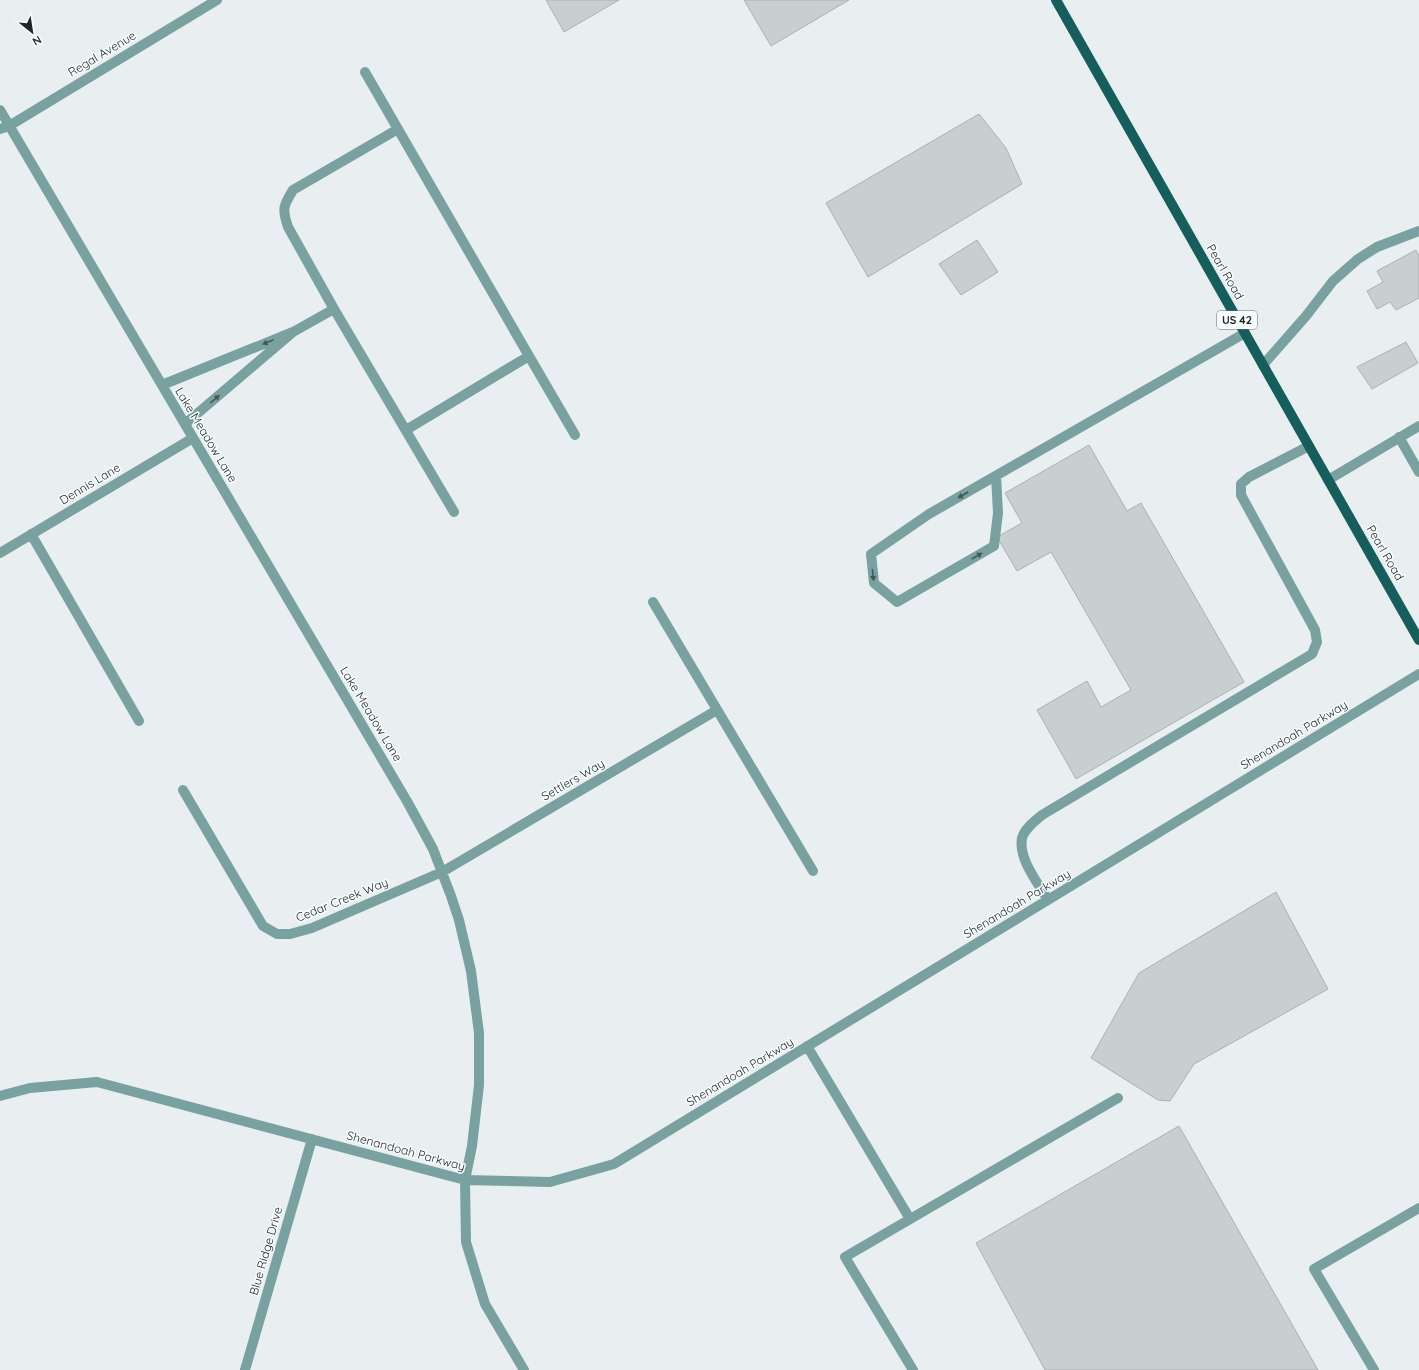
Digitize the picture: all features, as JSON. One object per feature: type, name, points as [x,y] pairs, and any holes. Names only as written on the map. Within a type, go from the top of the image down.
[{"type":"main road","name":"Pearl Road","points":[[1056,0],[1419,640]]},
{"type":"street","name":"Regal Avenue","points":[[5,127],[217,0]]},
{"type":"street","points":[[365,72],[575,435]]},
{"type":"street","name":"Lake Meadow Lane","points":[[0,110],[5,127],[162,385],[408,803],[433,849],[459,920],[471,971],[479,1033],[479,1085],[472,1146],[465,1180],[466,1242],[485,1304],[524,1370]]},
{"type":"street","points":[[398,129],[293,190],[286,201],[283,214],[288,227],[334,309],[454,512]]},
{"type":"street","points":[[1263,365],[1306,316],[1333,281],[1358,259],[1378,247],[1419,230]]},
{"type":"street","points":[[162,385],[293,332],[334,309]]},
{"type":"street","points":[[185,424],[293,332]]},
{"type":"street","points":[[996,476],[998,513],[994,546],[897,602],[874,583],[871,554],[929,514],[1245,333]]},
{"type":"street","points":[[406,430],[529,356]]},
{"type":"street","points":[[1328,480],[1419,426]]},
{"type":"street","name":"Dennis Lane","points":[[0,553],[193,438]]},
{"type":"street","points":[[1400,438],[1419,472]]},
{"type":"street","points":[[1048,900],[1023,858],[1022,838],[1029,826],[1042,815],[1312,654],[1318,642],[1315,630],[1241,496],[1241,484],[1250,477],[1309,446]]},
{"type":"street","points":[[31,534],[139,721]]},
{"type":"street","points":[[653,602],[813,871]]},
{"type":"street","name":"Shenandoah Parkway","points":[[0,1096],[30,1088],[97,1082],[465,1180],[550,1182],[614,1164],[1419,674]]},
{"type":"street","name":"Settlers Way","points":[[442,872],[717,710]]},
{"type":"street","name":"Cedar Creek Way","points":[[183,790],[263,926],[276,934],[290,934],[312,928],[442,872]]},
{"type":"street","points":[[807,1046],[910,1219]]},
{"type":"street","points":[[913,1370],[845,1257],[1118,1098]]},
{"type":"street","name":"Blue Ridge Drive","points":[[245,1370],[312,1139]]},
{"type":"street","points":[[1374,1370],[1314,1269],[1419,1208]]},
{"type":"building","points":[[546,0],[619,0],[564,32]]},
{"type":"building","points":[[744,0],[849,0],[771,46]]},
{"type":"building","points":[[979,114],[1006,148],[1022,184],[868,277],[826,203]]},
{"type":"building","points":[[977,240],[998,272],[961,295],[939,264]]},
{"type":"building","points":[[1416,250],[1419,256],[1419,298],[1396,310],[1390,302],[1377,309],[1367,291],[1383,282],[1377,271]]},
{"type":"building","points":[[1406,342],[1418,363],[1372,389],[1357,367]]},
{"type":"building","points":[[1089,445],[1127,511],[1141,503],[1244,682],[1076,779],[1037,710],[1087,681],[1101,707],[1131,690],[1051,552],[1017,571],[997,537],[1022,523],[1005,493]]},
{"type":"building","points":[[1276,892],[1328,989],[1194,1064],[1170,1101],[1158,1100],[1091,1058],[1139,973]]},
{"type":"building","points":[[1179,1126],[1318,1370],[1045,1370],[976,1243]]}]
